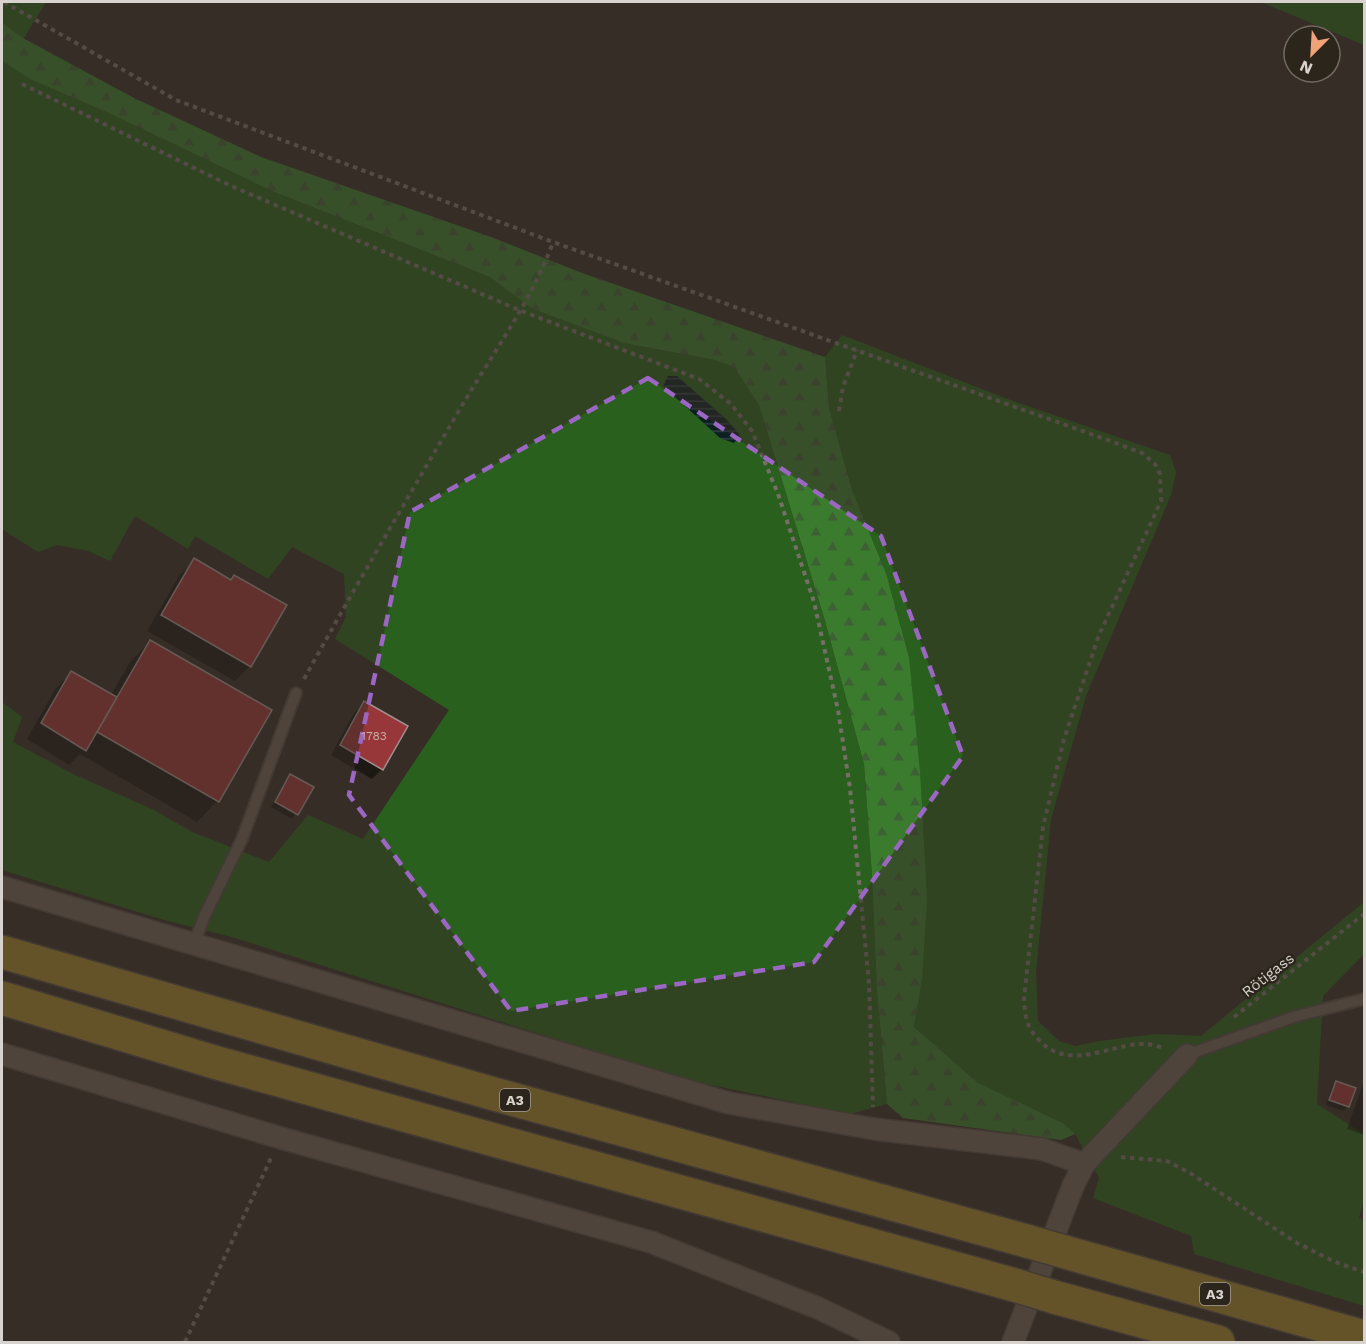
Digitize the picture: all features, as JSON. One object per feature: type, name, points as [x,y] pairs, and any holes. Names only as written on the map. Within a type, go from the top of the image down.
[{"type":"highway","name":"A3","points":[[2,952],[483,1091],[1365,1337]]},
{"type":"highway","points":[[2,998],[225,1065],[1218,1342]]},
{"type":"street","points":[[2,887],[729,1103],[874,1129],[1042,1149],[1087,1160]]},
{"type":"street","points":[[2,1054],[281,1138],[651,1242],[818,1308],[890,1342]]},
{"type":"street","points":[[1013,1342],[1073,1186],[1087,1160],[1187,1055]]},
{"type":"lane","points":[[194,944],[204,917],[243,839],[296,693]]},
{"type":"lane","points":[[1187,1055],[1293,1017],[1365,999]]},
{"type":"path","points":[[4,2],[176,100],[553,242],[1142,453],[1155,464],[1160,474],[1161,501],[1099,636],[1064,739],[1043,827],[1024,998],[1025,1020],[1033,1034],[1045,1046],[1060,1053],[1079,1056],[1145,1044],[1187,1055]]},
{"type":"path","points":[[22,84],[229,185],[519,310],[699,379],[731,404],[752,431],[778,494],[814,602],[838,710],[850,788],[869,983],[874,1129]]},
{"type":"path","points":[[296,693],[362,575],[519,310],[546,262],[553,242]]},
{"type":"path","points":[[839,411],[843,387],[857,350]]},
{"type":"path","name":"Rötigass","points":[[1233,1019],[1365,914]]},
{"type":"path","points":[[186,1342],[281,1138]]},
{"type":"path","points":[[1087,1160],[1167,1161],[1190,1173],[1297,1243],[1335,1262],[1365,1272]]},
{"type":"highlighted area","points":[[648,378],[881,536],[963,756],[814,962],[511,1011],[349,795],[410,512]]},
{"type":"green space","points":[[2,2],[46,2],[8,64],[30,79],[111,114],[272,191],[490,277],[533,309],[624,343],[715,360],[734,367],[759,405],[825,621],[864,764],[877,991],[887,1104],[850,1114],[702,1083],[641,1066],[232,937],[164,920],[2,870],[2,702],[22,717],[13,742],[73,774],[154,810],[192,832],[269,862],[308,815],[363,839],[449,710],[335,639],[346,617],[344,574],[292,547],[268,579],[195,536],[188,549],[135,516],[110,561],[88,551],[57,545],[38,552],[2,529]]},
{"type":"green space","points":[[1261,2],[1364,2],[1364,45],[1342,36],[1342,24],[1314,24]]},
{"type":"green space","points":[[2,23],[21,37],[134,98],[261,157],[491,237],[582,273],[825,357],[829,408],[852,490],[886,573],[909,657],[920,772],[927,898],[922,979],[914,1027],[978,1083],[1064,1124],[1075,1134],[1061,1140],[903,1118],[887,1104],[877,991],[864,764],[825,621],[759,405],[734,367],[715,360],[624,343],[533,309],[490,277],[272,191],[111,114],[30,79],[2,61]]},
{"type":"green space","points":[[842,335],[1013,401],[1170,455],[1176,472],[1171,495],[1086,696],[1051,819],[1036,972],[1038,1021],[1059,1041],[1075,1046],[1156,1034],[1201,1036],[1364,902],[1364,954],[1323,996],[1317,1104],[1364,1134],[1364,1200],[1359,1218],[1364,1220],[1364,1306],[1194,1254],[1191,1236],[1093,1198],[1099,1178],[1075,1134],[978,1083],[914,1027],[922,979],[909,657],[886,573],[852,490],[829,408],[825,357]]},
{"type":"water","points":[[668,376],[677,376],[726,419],[740,435],[734,443],[720,438],[663,386]]},
{"type":"building","points":[[194,558],[231,580],[234,575],[287,605],[251,667],[161,615]]},
{"type":"building","points":[[150,640],[272,710],[219,802],[97,732]]},
{"type":"building","points":[[71,671],[117,697],[86,751],[41,723]]},
{"type":"building","points":[[364,701],[408,726],[383,770],[340,745]]},
{"type":"building","points":[[290,774],[314,787],[298,815],[275,802]]},
{"type":"building","points":[[1336,1081],[1356,1088],[1349,1107],[1329,1100]]}]
